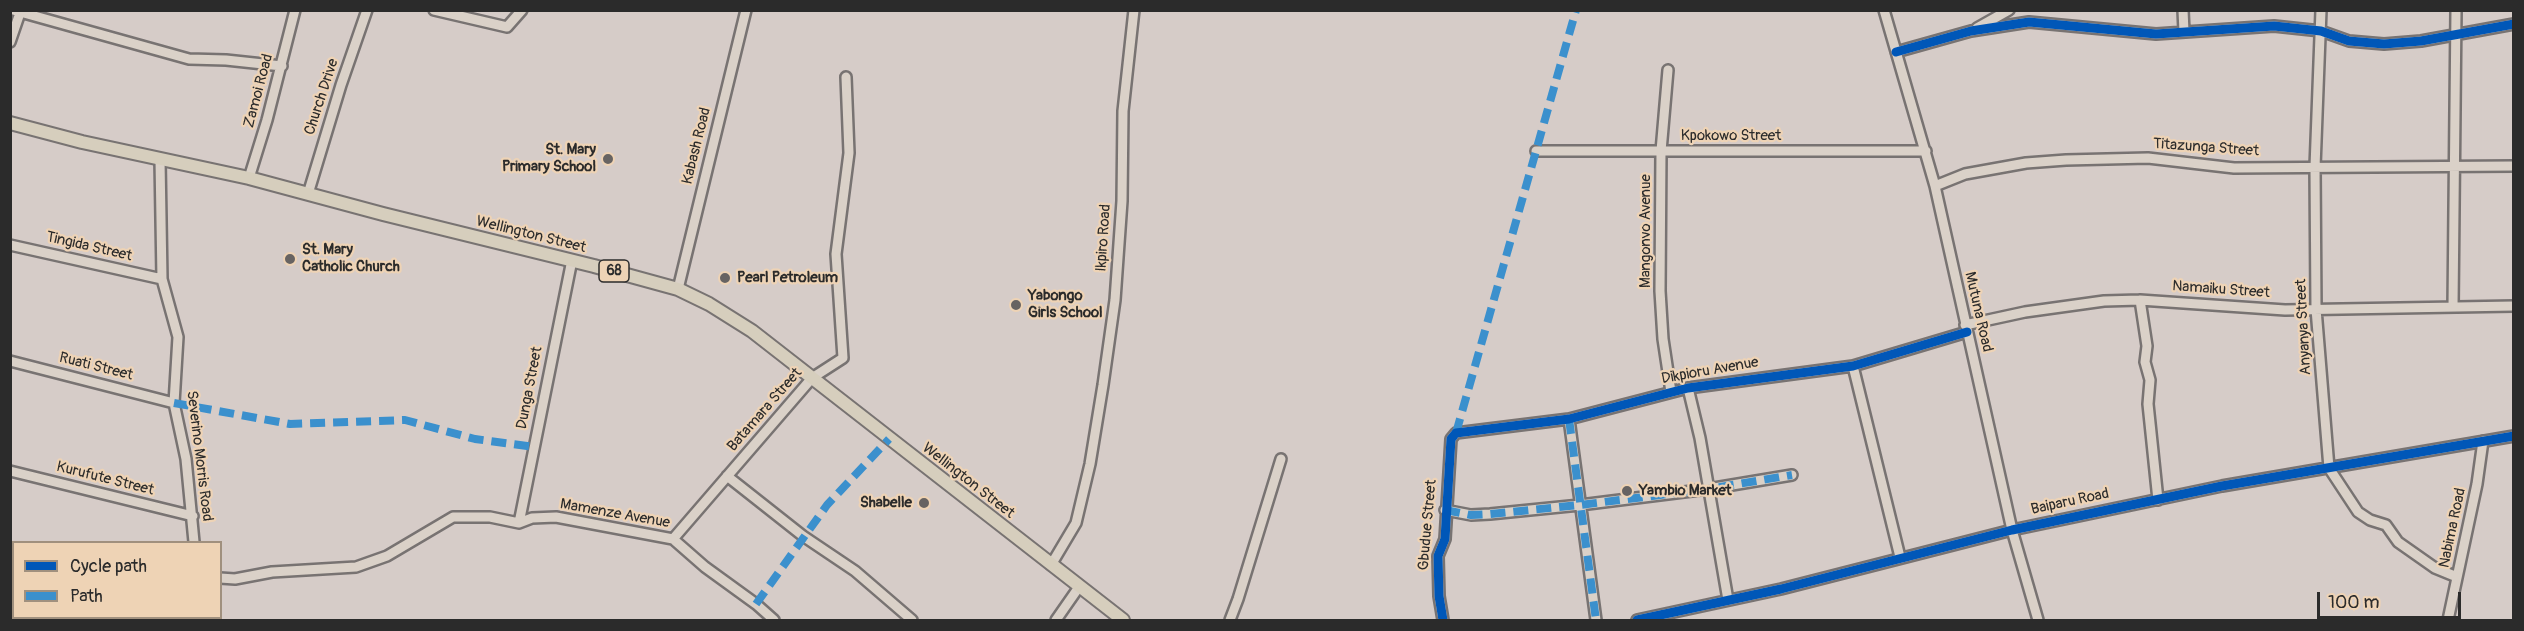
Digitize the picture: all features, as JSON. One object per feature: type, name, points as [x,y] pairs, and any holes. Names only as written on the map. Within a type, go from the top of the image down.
[{"type":"main road","name":"Wellington Street","points":[[10,123],[160,160],[249,178],[572,260],[678,290],[709,304],[752,331],[1123,621]]},
{"type":"street","name":"Zamoi Road","points":[[249,178],[296,10]]},
{"type":"street","name":"Church Drive","points":[[308,194],[341,85],[367,10]]},
{"type":"street","points":[[434,10],[507,27],[522,10]]},
{"type":"street","name":"Kabash Road","points":[[678,290],[746,10]]},
{"type":"street","name":"Ikpiro Road","points":[[1051,566],[1076,523],[1090,464],[1103,386],[1115,300],[1122,201],[1123,111],[1134,10]]},
{"type":"street","name":"Mutuna Road","points":[[1884,10],[1935,186],[2012,530],[2038,621]]},
{"type":"street","points":[[1971,31],[2009,10]]},
{"type":"street","points":[[2183,10],[2184,32]]},
{"type":"street","name":"Anyanya Street","points":[[2321,10],[2315,167],[2316,309],[2329,468],[2358,512],[2370,520],[2386,525],[2398,542],[2435,568],[2457,577]]},
{"type":"street","points":[[2454,307],[2456,10]]},
{"type":"street","points":[[10,42],[18,11],[189,59],[282,66]]},
{"type":"street","points":[[1896,52],[1971,31],[2029,22],[2156,34],[2274,26],[2321,31],[2349,41],[2384,44],[2421,41],[2514,24]]},
{"type":"street","name":"Mangonvo Avenue","points":[[1668,70],[1661,151],[1660,291],[1663,339],[1671,392]]},
{"type":"street","name":"Batamara Street","points":[[673,539],[812,378],[843,358],[836,254],[849,153],[846,77]]},
{"type":"street","name":"Kpokowo Street","points":[[1536,151],[1926,151]]},
{"type":"street","name":"Titazunga Street","points":[[1935,186],[1965,174],[2026,163],[2066,160],[2148,158],[2234,168],[2514,166]]},
{"type":"street","name":"Severino Morris Road","points":[[160,160],[162,279],[178,337],[174,403],[186,459],[194,541]]},
{"type":"street","name":"Tingida Street","points":[[10,245],[162,279]]},
{"type":"street","name":"Dunga Street","points":[[519,523],[572,260]]},
{"type":"street","points":[[2140,300],[2147,346],[2145,362],[2150,380],[2148,404],[2157,500]]},
{"type":"street","name":"Namaiku Street","points":[[1966,329],[2025,312],[2081,304],[2140,300],[2285,310],[2514,306]]},
{"type":"street","name":"Dikpioru Avenue","points":[[1456,433],[1569,419],[1688,388],[1853,366],[1966,329]]},
{"type":"street","name":"Ruati Street","points":[[10,361],[174,403]]},
{"type":"street","points":[[1853,366],[1900,557]]},
{"type":"street","points":[[1688,388],[1728,600]]},
{"type":"street","points":[[1569,419],[1596,621]]},
{"type":"street","name":"Gbudue Street","points":[[1443,621],[1439,597],[1438,556],[1444,539],[1450,439],[1456,433]]},
{"type":"street","name":"Baiparu Road","points":[[1637,621],[1781,589],[2012,530],[2157,500],[2514,436]]},
{"type":"street","name":"Nabima Road","points":[[2448,621],[2477,484],[2483,441]]},
{"type":"street","points":[[1230,621],[1281,459]]},
{"type":"street","name":"Kurufute Street","points":[[10,471],[193,516]]},
{"type":"street","points":[[1445,510],[1490,514],[1580,505],[1708,489],[1792,474]]},
{"type":"street","points":[[727,476],[803,536],[855,571],[912,621]]},
{"type":"street","name":"Mamenze Avenue","points":[[222,578],[235,579],[272,572],[356,567],[387,556],[453,517],[490,517],[519,523],[532,518],[556,517],[673,539],[705,567],[756,604],[774,621]]},
{"type":"street","points":[[1056,621],[1079,587]]},
{"type":"marked path","points":[[1456,433],[1576,10]]},
{"type":"marked path","points":[[174,403],[290,424],[405,420],[475,439],[534,447]]},
{"type":"marked path","points":[[1569,419],[1596,620]]},
{"type":"marked path","points":[[756,604],[827,505],[889,439]]},
{"type":"marked path","points":[[1445,510],[1471,515],[1580,505],[1708,489],[1792,475]]},
{"type":"marked path","points":[[184,619],[190,620]]},
{"type":"cycle path","points":[[1896,52],[1971,31],[2029,22],[2156,34],[2274,26],[2321,31],[2349,41],[2384,44],[2421,41],[2514,24]]},
{"type":"cycle path","points":[[1443,620],[1439,596],[1438,556],[1445,539],[1451,439],[1456,433],[1569,419],[1688,388],[1853,366],[1967,332]]},
{"type":"cycle path","points":[[1637,620],[1781,589],[2012,530],[2222,486],[2514,436]]},
{"type":"place","name":"St. Mary Primary School","points":[[608,159]]},
{"type":"place","name":"St. Mary Catholic Church","points":[[290,259]]},
{"type":"place","name":"Pearl Petroleum","points":[[725,278]]},
{"type":"place","name":"Yabongo Girls School","points":[[1016,305]]},
{"type":"place","name":"Yambio Market","points":[[1627,491]]},
{"type":"place","name":"Shabelle","points":[[924,503]]}]
